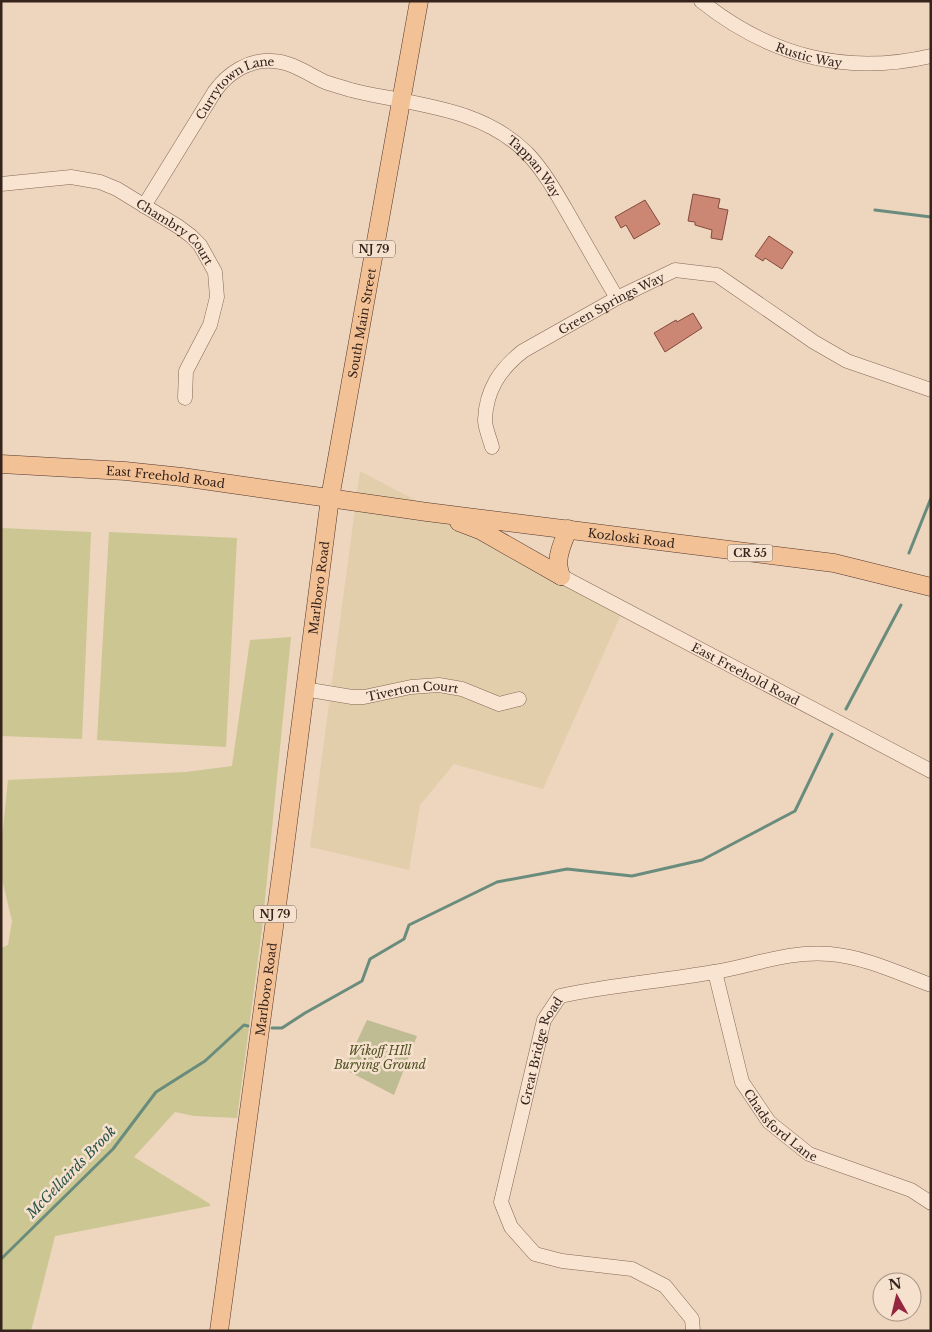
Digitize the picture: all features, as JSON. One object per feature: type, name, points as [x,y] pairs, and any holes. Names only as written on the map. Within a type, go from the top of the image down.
[{"type":"main road","name":"South Main Street","points":[[330,498],[419,1]]},
{"type":"main road","name":"East Freehold Road","points":[[1,464],[125,471],[330,498]]},
{"type":"main road","name":"Kozloski Road","points":[[330,498],[834,563],[931,587]]},
{"type":"main road","name":"Marlboro Road","points":[[219,1331],[330,498]]},
{"type":"main road","points":[[428,512],[480,530],[561,576]]},
{"type":"main road","points":[[561,576],[558,569],[558,555],[568,529]]},
{"type":"street","name":"Rustic Way","points":[[702,1],[719,15],[740,28],[762,40],[799,54],[840,62],[864,64],[885,64],[931,56]]},
{"type":"street","name":"Currytown Lane","points":[[144,206],[214,91],[229,75],[249,64],[272,61],[288,64],[354,91],[400,100]]},
{"type":"street","name":"Tappan Way","points":[[400,100],[443,108],[470,116],[496,130],[526,153],[553,187],[617,298]]},
{"type":"street","name":"Chambry Court","points":[[1,184],[71,177],[100,182],[117,189],[192,236],[209,259],[215,272],[217,296],[210,325],[186,371],[185,398]]},
{"type":"street","name":"Green Springs Way","points":[[492,446],[485,422],[494,383],[502,370],[523,351],[617,298],[675,270],[717,275],[814,342],[847,361],[931,390]]},
{"type":"street","name":"East Freehold Road","points":[[561,576],[931,771]]},
{"type":"street","name":"Tiverton Court","points":[[304,689],[352,697],[364,697],[411,687],[439,685],[462,689],[499,704],[519,698]]},
{"type":"street","name":"Great Bridge Road","points":[[693,1331],[692,1320],[665,1286],[632,1269],[562,1261],[535,1254],[511,1226],[501,1202],[544,1020],[560,996],[586,990],[715,972],[798,954],[829,954],[863,960],[931,985]]},
{"type":"street","name":"Chadsford Lane","points":[[715,972],[742,1082],[769,1122],[809,1154],[911,1190],[931,1203]]},
{"type":"shaded area","points":[[360,471],[551,572],[624,608],[543,789],[454,764],[420,805],[409,870],[310,847]]},
{"type":"shaded area","points":[[1,528],[91,532],[82,739],[1,736]]},
{"type":"shaded area","points":[[109,532],[237,538],[226,747],[97,740]]},
{"type":"shaded area","points":[[291,637],[262,929],[237,1118],[194,1116],[175,1112],[134,1157],[210,1204],[210,1206],[55,1236],[31,1331],[1,1331],[1,948],[8,945],[12,921],[1,875],[1,847],[8,780],[186,772],[232,766],[250,640]]},
{"type":"green space","name":"Wikoff HIll Burying Ground","points":[[367,1020],[417,1036],[394,1095],[344,1069]]},
{"type":"building","points":[[693,194],[720,199],[718,208],[728,210],[722,240],[711,238],[712,230],[695,225],[695,222],[688,221]]},
{"type":"building","points":[[645,200],[660,224],[634,239],[626,225],[621,228],[615,217]]},
{"type":"building","points":[[769,236],[793,252],[782,269],[765,258],[763,261],[755,256]]},
{"type":"building","points":[[693,313],[702,328],[665,352],[654,333],[676,320],[677,322]]},
{"type":"waterway","points":[[875,210],[931,217]]},
{"type":"waterway","name":"McGellairds Brook","points":[[909,553],[931,498]]},
{"type":"waterway","name":"McGellairds Brook","points":[[846,709],[901,605]]},
{"type":"waterway","name":"McGellairds Brook","points":[[272,1028],[282,1028],[362,981],[370,959],[404,939],[409,925],[497,882],[567,869],[632,876],[702,860],[795,811],[832,734]]},
{"type":"waterway","name":"McGellairds Brook","points":[[1,1259],[113,1149],[156,1092],[205,1061],[244,1025],[248,1026]]}]
